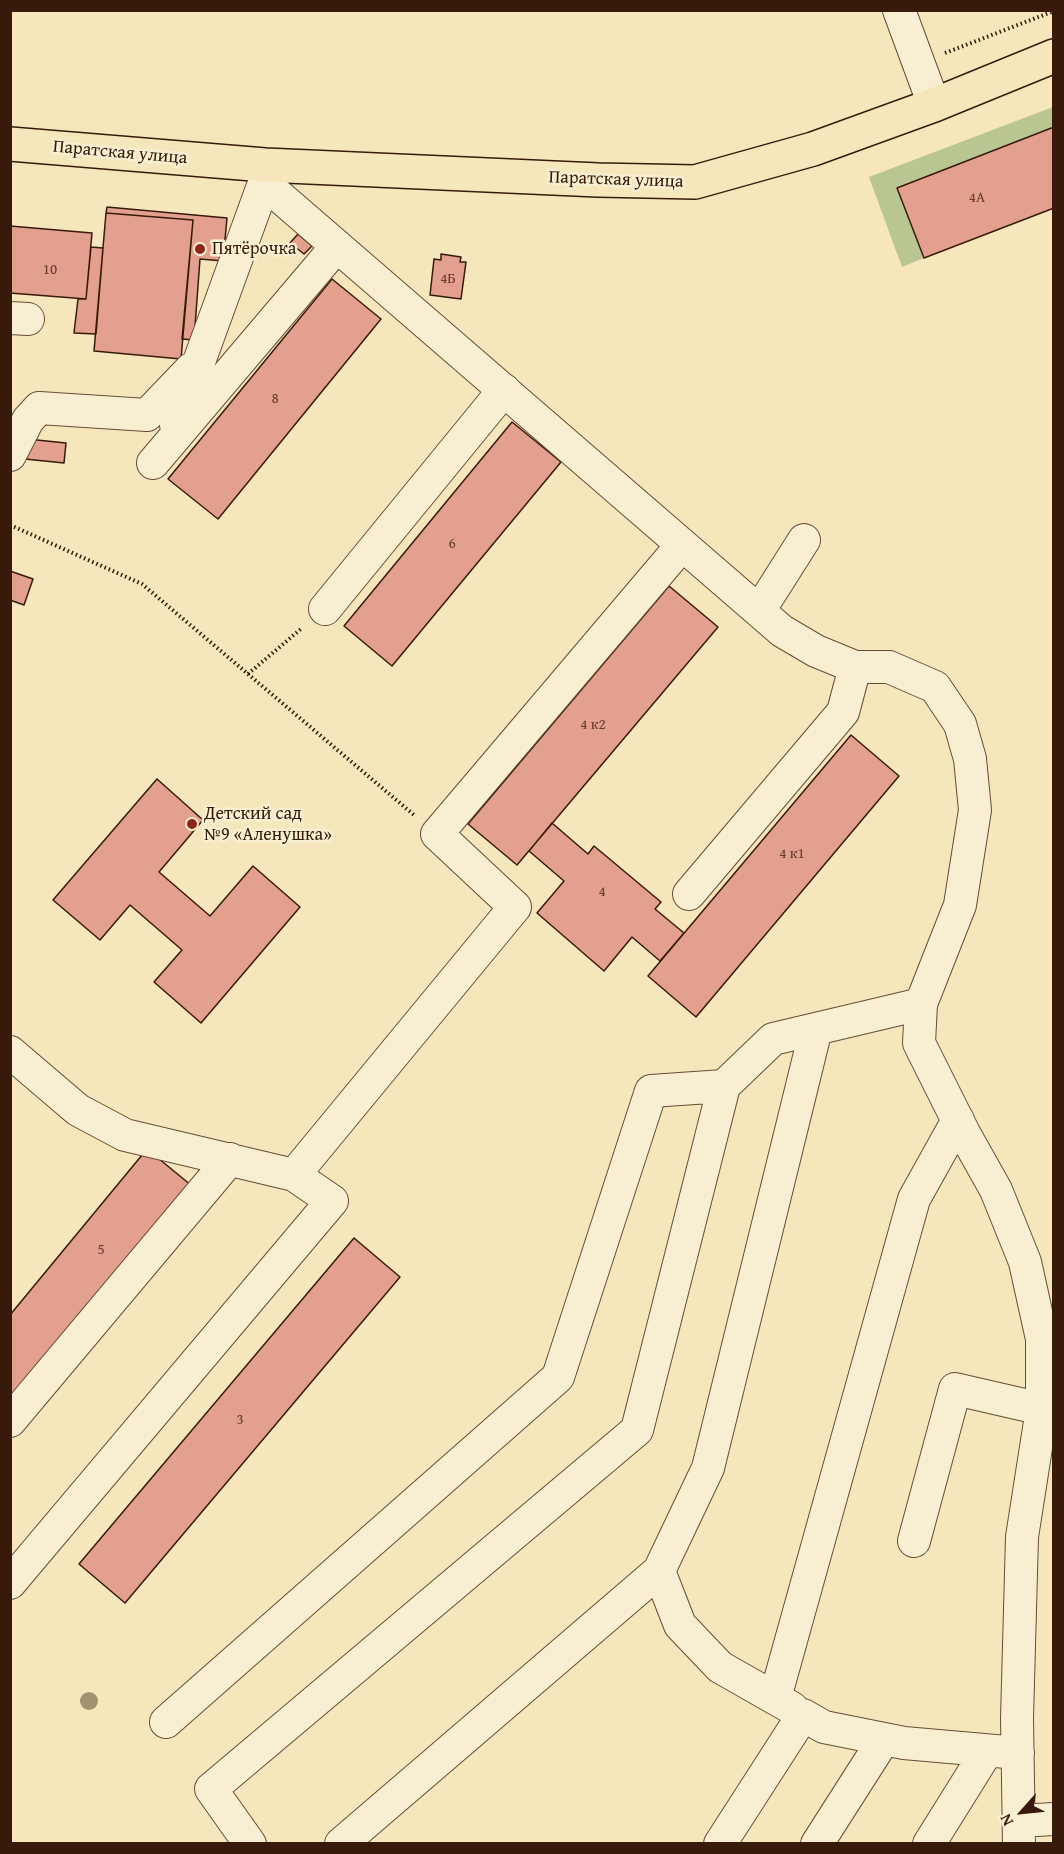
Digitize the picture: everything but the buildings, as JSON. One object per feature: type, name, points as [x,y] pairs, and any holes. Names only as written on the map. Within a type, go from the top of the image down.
[{"type":"main road","name":"Паратская улица","points":[[10,144],[265,174],[695,182],[813,149],[934,105],[1053,56]]},
{"type":"street","points":[[899,10],[934,105]]},
{"type":"street","points":[[338,246],[162,452],[198,362],[265,174],[338,246],[782,631],[816,651],[855,667],[889,667],[934,687],[960,724],[970,759],[975,810],[960,905],[921,1004],[919,1043],[996,1190],[1025,1262],[1042,1338],[1042,1409],[1022,1537],[1019,1620],[1018,1832],[1053,1819]]},
{"type":"street","points":[[10,455],[28,420],[39,408],[147,415],[198,362]]},
{"type":"street","points":[[325,609],[504,390]]},
{"type":"street","points":[[759,611],[804,540]]},
{"type":"street","points":[[294,1175],[515,907],[437,834],[682,545]]},
{"type":"street","points":[[690,894],[843,712],[855,667]]},
{"type":"street","points":[[250,1844],[211,1789],[637,1430],[724,1086],[773,1040],[921,1004]]},
{"type":"street","points":[[341,1844],[659,1571],[708,1468],[816,1029]]},
{"type":"street","points":[[10,1583],[332,1201],[294,1175],[125,1135],[78,1110],[11,1053]]},
{"type":"street","points":[[166,1722],[558,1377],[651,1091],[724,1086]]},
{"type":"street","points":[[775,1698],[914,1199],[958,1120]]},
{"type":"street","points":[[10,1421],[230,1159]]},
{"type":"street","points":[[914,1541],[955,1389],[1042,1409]]},
{"type":"street","points":[[659,1571],[680,1625],[720,1667],[824,1727],[904,1743],[1018,1753]]},
{"type":"street","points":[[720,1844],[803,1714]]},
{"type":"street","points":[[817,1844],[884,1739]]},
{"type":"street","points":[[929,1844],[987,1751]]},
{"type":"path","points":[[918,63],[1053,11]]},
{"type":"path","points":[[10,525],[142,584],[437,834]]},
{"type":"path","points":[[248,674],[325,609]]},
{"type":"green space","points":[[1053,107],[1053,127],[897,188],[924,258],[902,267],[869,177]]},
{"type":"place","name":"Пятёрочка","points":[[200,249]]},
{"type":"place","name":"Детский сад №9 «Аленушка»","points":[[192,824]]}]
